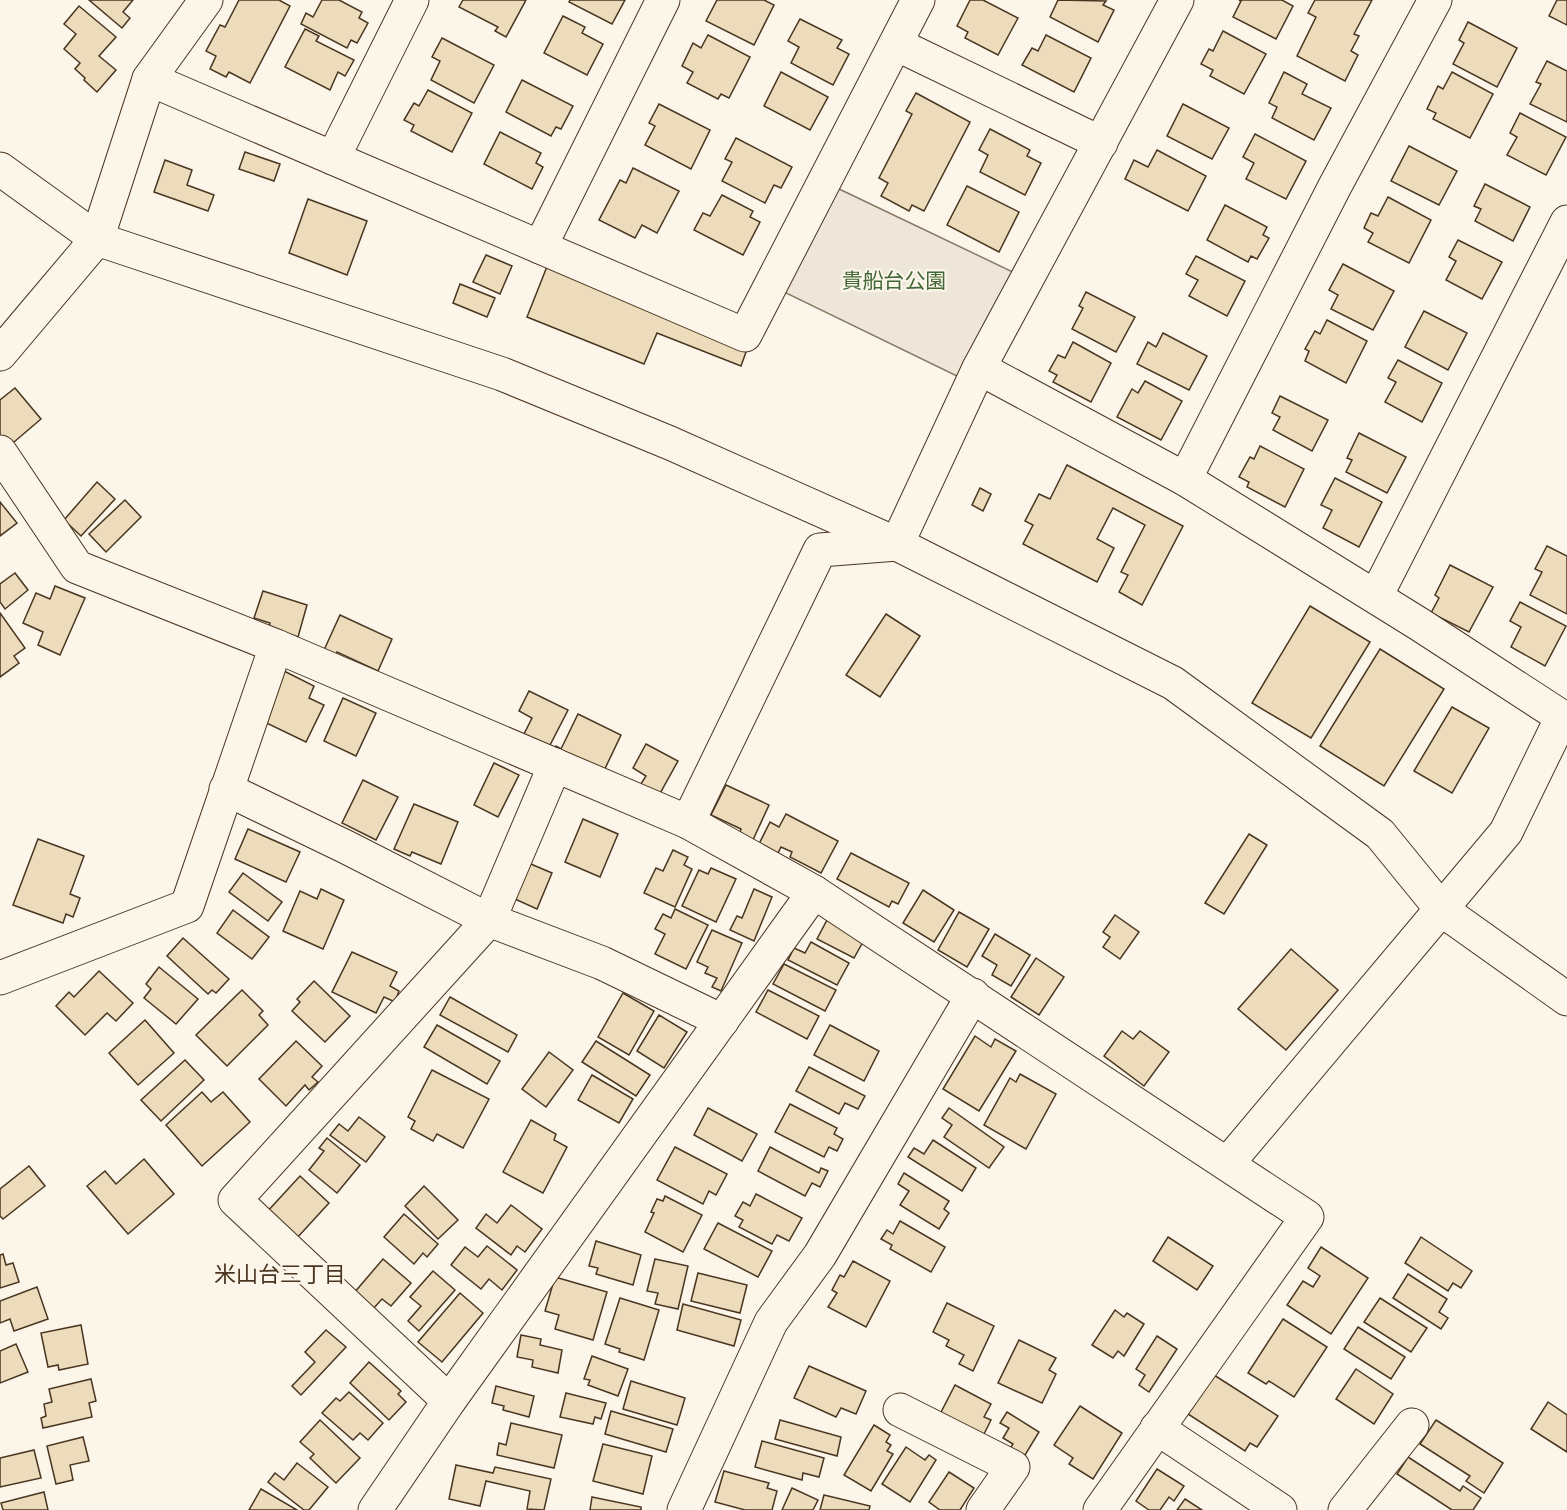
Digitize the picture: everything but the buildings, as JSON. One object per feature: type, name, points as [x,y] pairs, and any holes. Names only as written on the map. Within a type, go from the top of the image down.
[{"type":"street","points":[[0,354],[97,239],[149,79],[206,0]]},
{"type":"street","points":[[333,158],[412,0]]},
{"type":"street","points":[[540,247],[663,0]]},
{"type":"street","points":[[149,79],[745,335],[918,0]]},
{"type":"street","points":[[897,544],[979,368],[1177,0]]},
{"type":"street","points":[[1185,479],[1335,186],[1435,0]]},
{"type":"street","points":[[896,44],[1101,143]]},
{"type":"street","points":[[0,169],[97,239],[502,374],[670,443],[897,544],[1173,683],[1380,834],[1442,910],[1567,999]]},
{"type":"street","points":[[1376,596],[1563,238]]},
{"type":"street","points":[[979,368],[1185,479],[1565,712],[1506,832],[1228,1163]]},
{"type":"street","points":[[0,452],[77,567],[276,646],[688,822],[814,892],[1307,1217],[1100,1510]]},
{"type":"street","points":[[688,822],[820,550],[897,544]]},
{"type":"street","points":[[0,978],[187,906],[276,646]]},
{"type":"street","points":[[449,1401],[236,1200],[489,920],[555,765]]},
{"type":"street","points":[[226,789],[489,920],[602,963],[722,1021]]},
{"type":"street","points":[[375,1510],[449,1401],[814,892]]},
{"type":"street","points":[[684,1510],[771,1322],[820,1255],[973,995]]},
{"type":"street","points":[[900,1410],[1013,1467],[983,1510]]},
{"type":"street","points":[[1345,1510],[1412,1425]]},
{"type":"street","points":[[1157,1428],[1280,1510]]},
{"type":"green space","name":"貴船台公園","points":[[837,188],[1017,274],[961,378],[784,292]]},
{"type":"district","name":"米山台三丁目","points":[[280,1273]]}]
